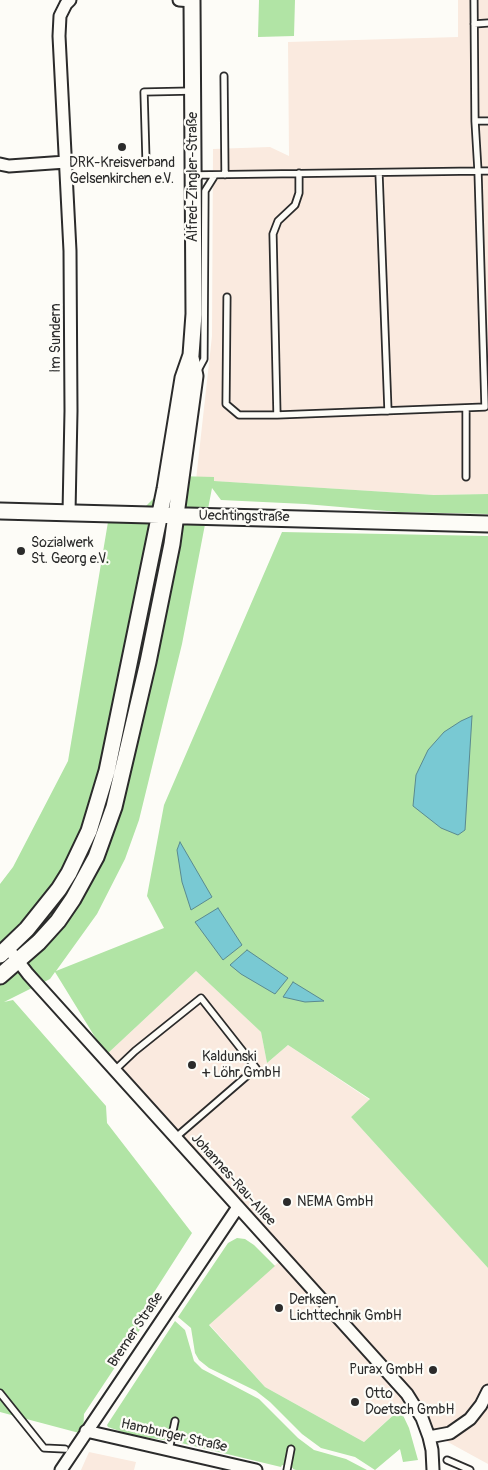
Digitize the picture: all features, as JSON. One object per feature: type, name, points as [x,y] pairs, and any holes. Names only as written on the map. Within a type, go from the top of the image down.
[{"type":"main road","name":"Alfred-Zingler-Straße","points":[[4,951],[27,929],[59,889],[69,873],[89,830],[106,771],[177,423],[183,378],[191,354],[194,314],[193,90],[188,0]]},
{"type":"main road","name":"Alfred-Zingler-Straße","points":[[0,976],[39,942],[58,921],[73,899],[105,836],[121,780],[148,662],[176,516],[195,376],[191,354]]},
{"type":"main road","name":"Uechtingstraße","points":[[0,512],[488,524]]},
{"type":"street","name":"Im Sundern","points":[[69,513],[71,411],[70,261],[59,36],[60,16],[70,0]]},
{"type":"street","points":[[0,164],[9,166],[66,162]]},
{"type":"street","name":"Johannes-Rau-Allee","points":[[4,951],[18,961],[407,1394],[422,1418],[429,1437],[433,1470]]},
{"type":"street","name":"Bremer Straße","points":[[61,1470],[238,1207]]},
{"type":"street","points":[[429,1437],[450,1432],[470,1420],[488,1391]]},
{"type":"street","name":"Hamburger Straße","points":[[86,1431],[256,1470]]},
{"type":"lane","points":[[226,296],[226,404],[239,415],[486,408],[475,121],[474,0]]},
{"type":"lane","points":[[474,24],[488,23]]},
{"type":"lane","points":[[224,76],[225,175]]},
{"type":"lane","points":[[146,160],[144,92],[193,90]]},
{"type":"lane","points":[[475,121],[488,121]]},
{"type":"lane","points":[[193,175],[488,171]]},
{"type":"lane","points":[[379,172],[388,411]]},
{"type":"lane","points":[[277,415],[272,234],[278,221],[295,205],[299,193],[299,173]]},
{"type":"lane","points":[[195,376],[204,359],[205,191],[215,175]]},
{"type":"lane","points":[[466,408],[466,477]]},
{"type":"lane","points":[[114,1070],[135,1050],[201,998],[256,1068],[175,1138]]},
{"type":"lane","points":[[0,1393],[44,1448],[65,1449]]},
{"type":"lane","points":[[168,1450],[175,1421]]},
{"type":"lane","points":[[287,1470],[291,1449]]},
{"type":"lane","points":[[447,1460],[470,1470]]},
{"type":"shaded area","points":[[458,0],[488,0],[488,494],[434,495],[196,480],[212,336],[213,149],[270,147],[289,156],[288,42],[458,37]]},
{"type":"shaded area","points":[[196,971],[261,1032],[267,1063],[288,1045],[370,1100],[351,1117],[488,1268],[488,1464],[435,1435],[427,1416],[106,1055]]},
{"type":"shaded area","points":[[282,1259],[408,1401],[364,1442],[265,1387],[209,1324]]},
{"type":"shaded area","points":[[89,1452],[136,1462],[134,1470],[81,1470]]},
{"type":"green space","points":[[259,0],[295,0],[294,36],[258,37]]},
{"type":"green space","points":[[176,476],[214,477],[214,481],[434,495],[488,494],[488,514],[399,512],[305,504],[221,500],[212,488],[182,644],[139,820],[125,859],[97,914],[56,971],[164,928],[147,896],[164,805],[282,532],[488,536],[488,1268],[351,1117],[370,1099],[288,1045],[267,1063],[261,1032],[196,971],[106,1055],[55,972],[50,979],[4,1002],[13,1000],[106,1106],[107,1123],[192,1233],[151,1297],[149,1316],[84,1414],[83,1434],[0,1412],[0,884],[13,867],[68,761],[109,516],[138,514]]},
{"type":"green space","points":[[237,1238],[245,1239],[254,1245],[275,1266],[209,1325],[265,1387],[364,1442],[400,1409],[409,1428],[418,1460],[403,1462],[400,1449],[375,1470],[355,1457],[321,1448],[302,1434],[270,1402],[256,1391],[209,1368],[199,1360],[195,1353],[191,1328],[178,1317],[228,1243]]},
{"type":"green space","points":[[175,1321],[185,1330],[194,1361],[202,1369],[259,1399],[298,1438],[314,1450],[346,1459],[367,1470],[296,1470],[282,1465],[281,1467],[177,1442],[131,1435],[108,1427],[107,1425]]},
{"type":"water","points":[[472,716],[465,830],[458,835],[441,828],[413,806],[416,775],[428,750],[444,732]]},
{"type":"water","points":[[180,842],[212,897],[191,910],[182,882],[177,850]]},
{"type":"water","points":[[218,908],[242,945],[223,960],[195,922]]},
{"type":"water","points":[[247,950],[288,978],[275,994],[241,974],[230,965]]},
{"type":"water","points":[[293,982],[324,1001],[305,1002],[283,997]]},
{"type":"place","name":"DRK-Kreisverband Gelsenkirchen e.V.","points":[[122,147]]},
{"type":"place","name":"Sozialwerk St. Georg e.V.","points":[[21,551]]},
{"type":"place","name":"Kaldunski + Löhr GmbH","points":[[192,1065]]},
{"type":"place","name":"NEMA GmbH","points":[[287,1202]]},
{"type":"place","name":"Derksen Lichttechnik GmbH","points":[[279,1308]]},
{"type":"place","name":"Purax GmbH","points":[[433,1370]]},
{"type":"place","name":"Otto Doetsch GmbH","points":[[355,1402]]}]
